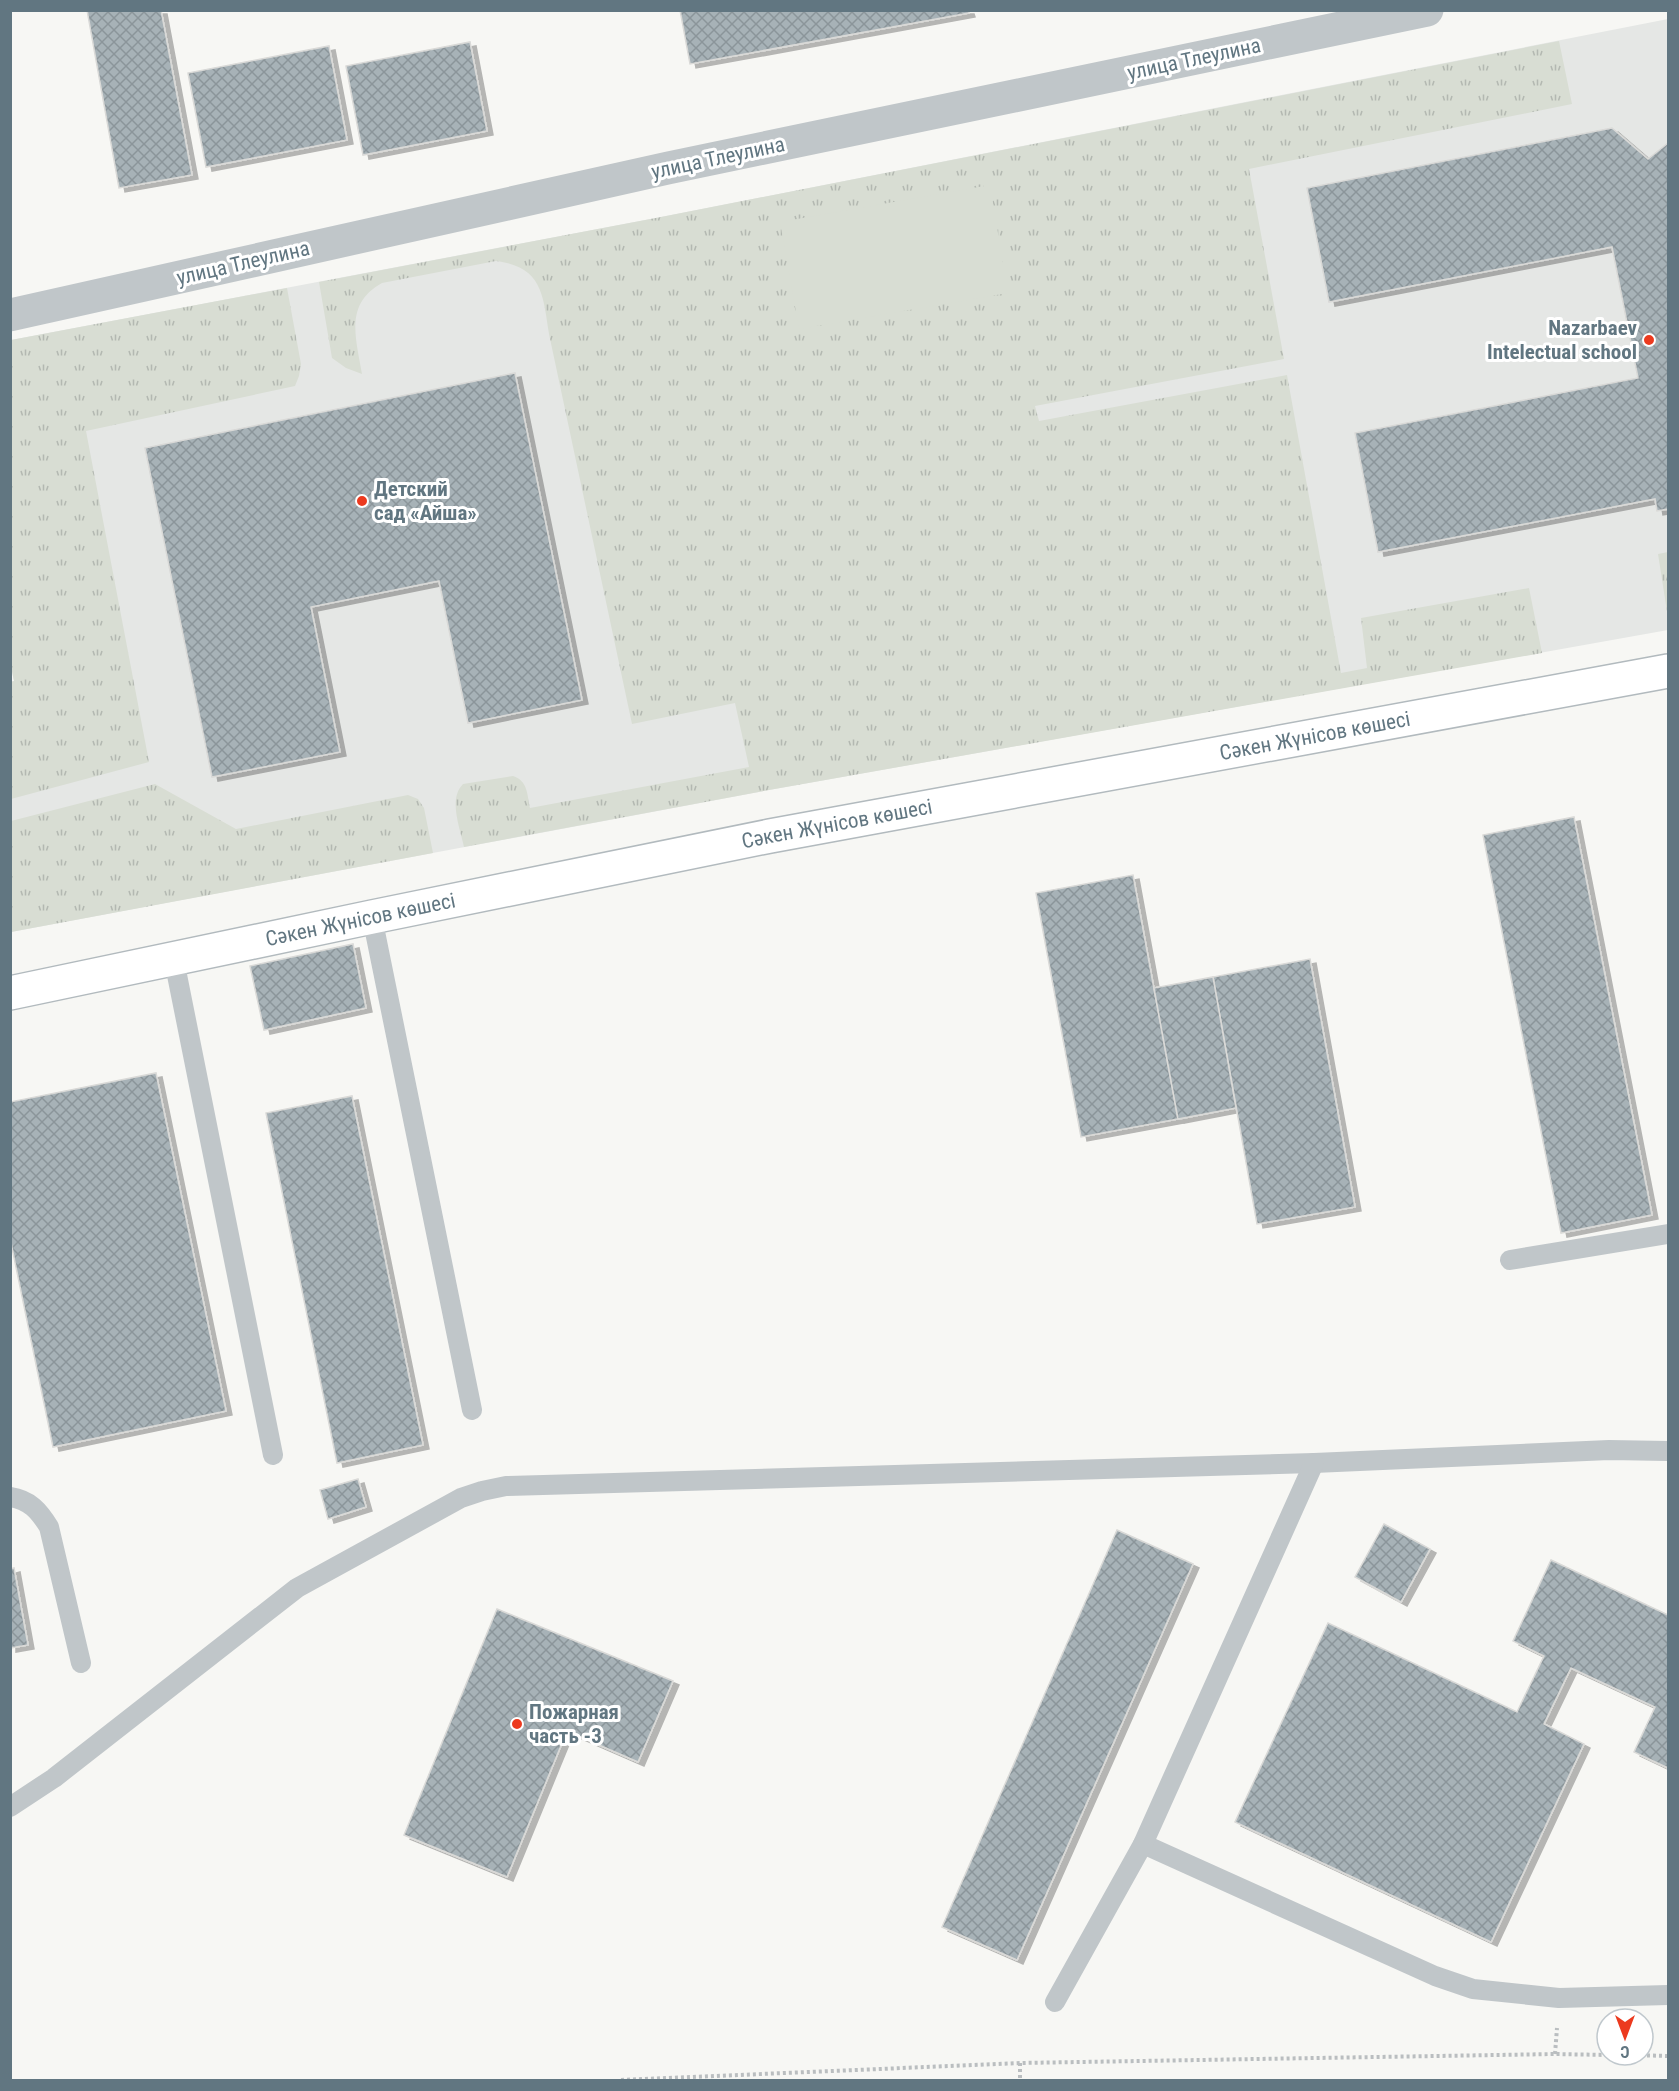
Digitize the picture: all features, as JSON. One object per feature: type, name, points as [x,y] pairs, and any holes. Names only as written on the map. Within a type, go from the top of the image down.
[{"type":"street","name":"улица Тлеулина","points":[[10,315],[668,168],[1427,10]]},
{"type":"street","name":"Сәкен Жүнісов көшесі","points":[[10,993],[770,836],[1668,671]]},
{"type":"lane","points":[[372,917],[472,1410]]},
{"type":"lane","points":[[174,960],[273,1455]]},
{"type":"lane","points":[[1510,1260],[1668,1234]]},
{"type":"lane","points":[[10,1807],[54,1778],[297,1588],[461,1498],[482,1491],[518,1486],[1314,1463],[1609,1450],[1668,1451]]},
{"type":"lane","points":[[1056,2002],[1143,1844],[1314,1463]]},
{"type":"lane","points":[[10,1497],[28,1501],[49,1527],[81,1663]]},
{"type":"lane","points":[[1143,1844],[1435,1976],[1473,1989],[1559,1998],[1668,1995]]},
{"type":"path","points":[[621,2080],[1020,2062],[1595,2055]]},
{"type":"path","points":[[1020,2062],[1020,2080]]},
{"type":"shaded area","points":[[1668,19],[1668,630],[769,790],[11,932],[10,682],[14,681],[10,662],[11,340],[661,217]]},
{"type":"green space","points":[[1559,41],[1572,104],[1249,169],[1284,359],[1035,406],[1039,421],[1287,375],[1341,673],[1367,668],[1361,618],[1529,588],[1542,653],[769,790],[464,847],[456,806],[456,798],[463,784],[513,776],[522,781],[530,808],[749,767],[735,703],[632,724],[545,307],[538,286],[532,277],[512,264],[496,261],[382,283],[370,291],[357,312],[355,323],[357,348],[362,374],[346,368],[332,358],[319,282]]},
{"type":"green space","points":[[990,185],[1008,293],[799,329],[780,222]]},
{"type":"green space","points":[[287,288],[301,364],[295,386],[86,431],[149,762],[11,799],[10,682],[14,681],[10,662],[11,340]]},
{"type":"green space","points":[[1668,552],[1668,618],[1658,554]]},
{"type":"green space","points":[[155,784],[236,829],[408,795],[418,799],[424,808],[433,853],[11,932],[11,821]]},
{"type":"building","points":[[87,10],[161,10],[192,175],[119,188]]},
{"type":"building","points":[[680,10],[968,10],[969,13],[690,64]]},
{"type":"building","points":[[470,42],[487,131],[363,155],[346,66]]},
{"type":"building","points":[[329,46],[347,140],[206,167],[188,73]]},
{"type":"building","name":"Nazarbaev Intelectual school","points":[[1612,128],[1648,159],[1668,143],[1668,509],[1657,511],[1655,499],[1378,552],[1355,433],[1638,378],[1612,247],[1329,302],[1307,188]]},
{"type":"building","points":[[515,373],[582,700],[468,723],[439,581],[311,607],[340,752],[212,777],[145,448]]},
{"type":"building","points":[[1574,817],[1652,1215],[1561,1233],[1483,835]]},
{"type":"building","points":[[1133,875],[1178,1119],[1081,1137],[1036,893]]},
{"type":"building","points":[[353,944],[366,1008],[264,1030],[250,966]]},
{"type":"building","points":[[1310,959],[1355,1207],[1257,1224],[1213,977]]},
{"type":"building","points":[[1213,977],[1236,1108],[1178,1119],[1154,988]]},
{"type":"building","points":[[156,1073],[226,1411],[53,1447],[10,1238],[10,1102]]},
{"type":"building","points":[[352,1096],[423,1445],[337,1463],[266,1113]]},
{"type":"building","points":[[358,1479],[366,1507],[328,1519],[320,1490]]},
{"type":"building","points":[[1384,1524],[1430,1549],[1401,1602],[1355,1577]]},
{"type":"building","points":[[1117,1530],[1193,1564],[1017,1960],[942,1927]]},
{"type":"building","points":[[1551,1560],[1668,1615],[1668,1768],[1634,1752],[1655,1707],[1571,1668],[1544,1724],[1584,1744],[1491,1942],[1235,1822],[1328,1623],[1517,1712],[1544,1656],[1513,1641]]},
{"type":"building","points":[[14,1568],[28,1645],[10,1648],[10,1569]]},
{"type":"building","points":[[497,1609],[673,1681],[638,1762],[567,1731],[507,1877],[404,1835]]},
{"type":"place","name":"Nazarbaev Intelectual school","points":[[1649,340]]},
{"type":"place","name":"Детский сад «Айша»","points":[[362,501]]},
{"type":"place","name":"Пожарная часть -3","points":[[517,1724]]}]
